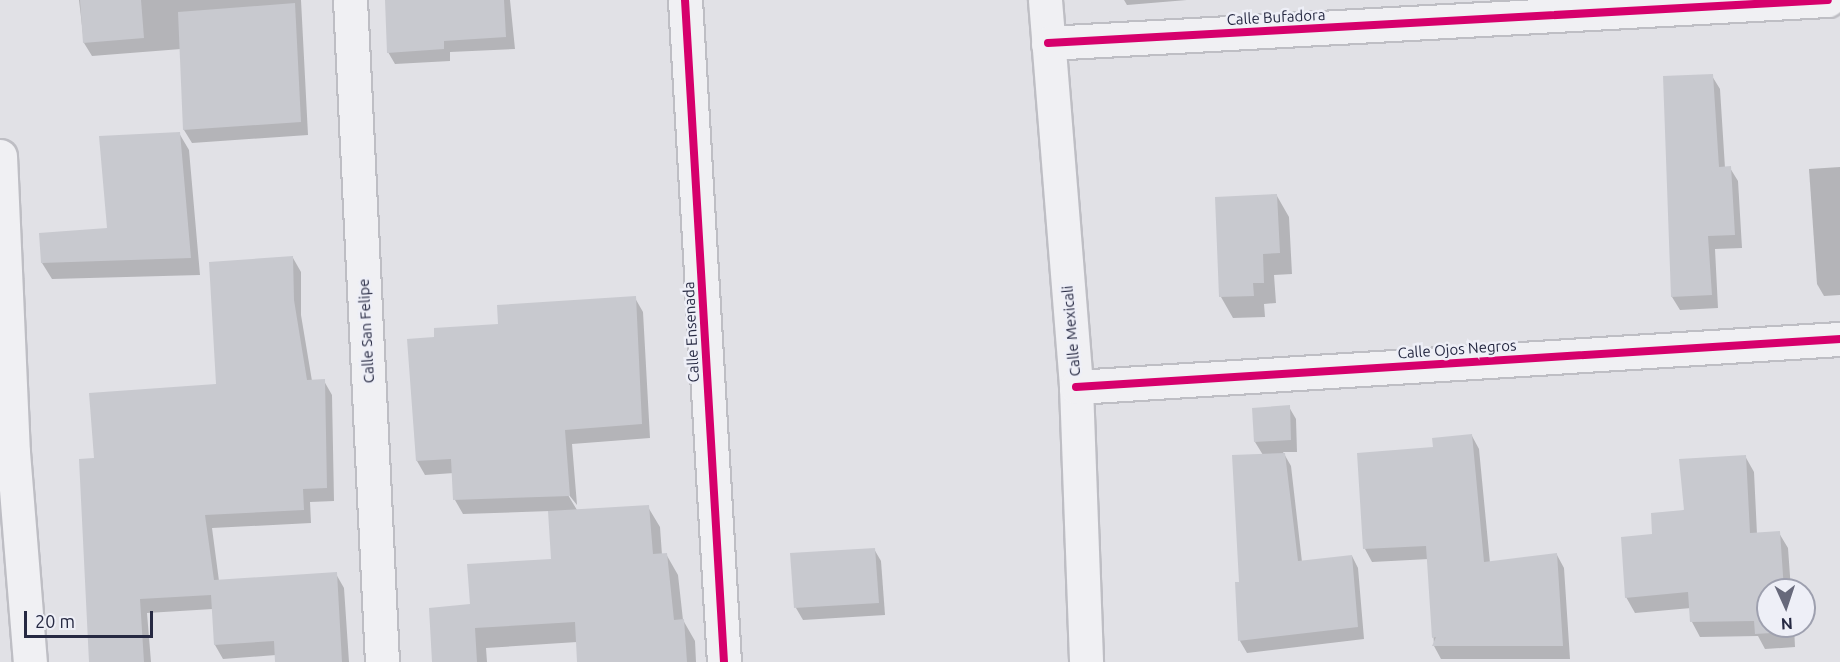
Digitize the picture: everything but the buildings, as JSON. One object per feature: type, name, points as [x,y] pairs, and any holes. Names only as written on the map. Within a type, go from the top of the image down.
[{"type":"street","name":"Calle San Felipe","points":[[350,0],[382,662]]},
{"type":"street","name":"Calle Ensenada","points":[[685,0],[724,662]]},
{"type":"street","name":"Calle Mexicali","points":[[1045,0],[1076,387],[1086,662]]},
{"type":"street","name":"Calle Bufadora","points":[[1048,43],[1828,0]]},
{"type":"street","points":[[0,156],[7,452],[30,662]]},
{"type":"street","name":"Calle Ojos Negros","points":[[1076,387],[1840,339]]},
{"type":"cycle path","points":[[685,0],[724,662]]},
{"type":"cycle path","points":[[1048,43],[1828,0]]},
{"type":"cycle path","points":[[1076,387],[1840,339]]}]
